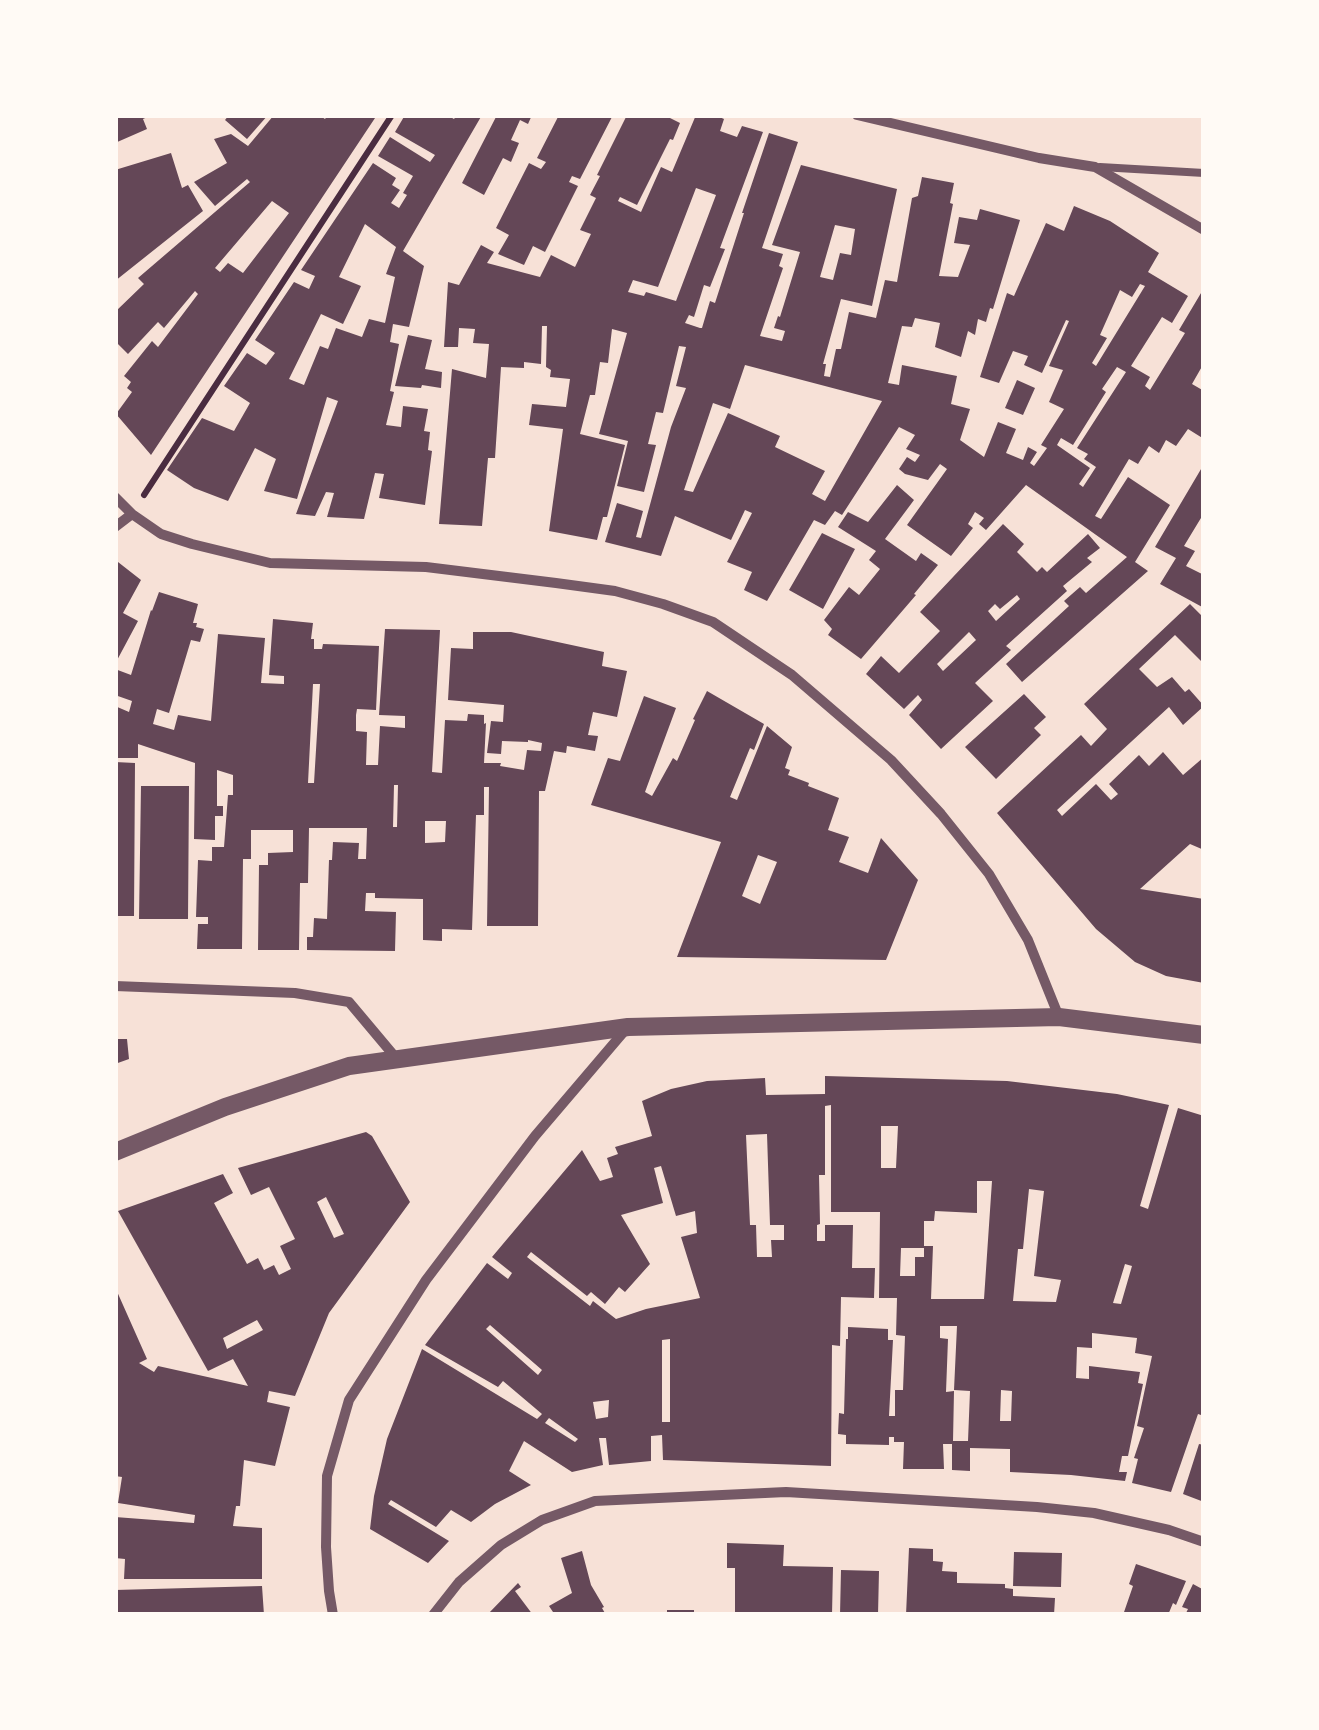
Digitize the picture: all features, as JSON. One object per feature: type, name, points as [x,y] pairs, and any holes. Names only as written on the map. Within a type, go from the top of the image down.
[{"type":"street","points":[[857,115],[1039,158],[1095,167],[1204,230]]},
{"type":"street","points":[[115,497],[161,534],[270,563],[426,566],[556,582],[615,591],[713,622],[792,674],[890,760],[941,814],[989,874],[1028,940],[1058,1017]]},
{"type":"street","points":[[115,527],[132,514]]},
{"type":"street","points":[[115,986],[295,993],[349,1002],[397,1059]]},
{"type":"street","points":[[115,1152],[226,1107],[349,1066],[628,1027],[1058,1017],[1204,1035]]},
{"type":"street","points":[[333,1615],[326,1546],[327,1476],[349,1400],[426,1280],[535,1136],[628,1027]]},
{"type":"street","points":[[433,1615],[459,1582],[501,1545],[542,1520],[596,1500],[786,1492],[1037,1507],[1094,1513],[1204,1542]]},
{"type":"lane","points":[[1095,167],[1204,173]]},
{"type":"path","points":[[132,514],[392,115]]},
{"type":"building","points":[[115,115],[152,115],[143,119],[147,129],[115,143]]},
{"type":"building","points":[[229,115],[268,115],[247,139],[225,120]]},
{"type":"building","points":[[274,115],[319,115],[325,119],[328,115],[377,115],[151,455],[116,414],[132,392],[127,388],[131,382],[124,376],[152,341],[158,347],[198,294],[195,291],[164,328],[158,322],[128,354],[115,341],[115,312],[144,284],[138,278],[250,182],[247,179],[215,206],[194,182],[227,163],[214,139],[231,134],[248,146]],"holes":[[[272,201],[289,213],[243,273],[228,263],[220,272],[215,268]]]},
{"type":"building","points":[[405,115],[447,115],[454,119],[457,115],[482,115],[403,251],[424,266],[409,327],[393,324],[390,342],[399,344],[386,425],[401,427],[403,406],[428,409],[424,431],[430,432],[428,450],[432,451],[425,505],[379,498],[384,474],[375,473],[364,519],[327,517],[334,493],[326,492],[315,516],[296,514],[338,401],[327,397],[297,499],[264,491],[276,459],[255,448],[228,501],[194,488],[167,470],[202,418],[234,431],[250,403],[224,386],[247,353],[266,365],[275,353],[255,340],[294,282],[309,289],[315,276],[301,270],[373,163],[396,178],[392,185],[400,190],[391,203],[399,208],[407,195],[403,193],[413,176],[378,156],[390,137],[430,162],[435,155],[395,132]],"holes":[[[365,224],[396,247],[386,274],[395,277],[385,323],[369,319],[362,337],[336,328],[328,349],[320,346],[304,385],[289,379],[321,314],[343,324],[361,286],[339,277]]]},
{"type":"building","points":[[497,115],[532,115],[528,124],[520,120],[511,140],[519,143],[511,162],[503,158],[484,195],[462,183]]},
{"type":"building","points":[[559,115],[613,115],[580,179],[572,176],[569,182],[578,186],[545,252],[533,246],[524,265],[498,254],[509,235],[496,228],[529,163],[541,169],[546,162],[537,158]]},
{"type":"building","points":[[627,115],[664,115],[680,123],[637,205],[620,197],[618,201],[641,212],[661,167],[672,172],[696,115],[724,119],[720,131],[737,137],[742,126],[763,132],[720,248],[725,249],[710,287],[704,285],[694,317],[689,315],[685,323],[702,328],[710,301],[715,303],[769,133],[798,142],[762,248],[783,254],[779,266],[783,268],[760,336],[782,341],[785,331],[774,328],[800,252],[772,245],[801,165],[897,189],[872,306],[841,299],[823,364],[824,376],[830,377],[849,312],[876,318],[885,280],[897,282],[912,198],[918,196],[922,177],[954,183],[939,276],[958,277],[970,245],[954,243],[959,217],[977,220],[980,209],[1020,220],[993,309],[990,308],[986,322],[978,319],[975,335],[968,331],[961,357],[935,347],[940,323],[915,318],[912,327],[902,326],[888,383],[899,385],[902,365],[957,376],[951,404],[970,409],[960,440],[984,457],[998,422],[1016,429],[1006,453],[1023,460],[1028,447],[1037,452],[1030,463],[1034,466],[1047,448],[1041,445],[1064,409],[1049,402],[1063,370],[1049,366],[1069,321],[1066,320],[1042,373],[1024,365],[1028,356],[1013,351],[999,383],[980,377],[1007,293],[1014,296],[1046,223],[1064,231],[1074,206],[1110,221],[1159,253],[1148,272],[1188,296],[1172,323],[1162,317],[1131,366],[1150,377],[1145,386],[1150,390],[1185,333],[1179,330],[1204,288],[1204,363],[1192,384],[1204,391],[1204,439],[1188,429],[1176,446],[1166,440],[1159,453],[1149,446],[1138,464],[1129,459],[1095,516],[1101,519],[1128,477],[1170,505],[1135,562],[1148,571],[1022,682],[1006,664],[1069,606],[1064,601],[1080,587],[1086,593],[1127,557],[1026,485],[986,530],[979,524],[984,518],[975,512],[968,524],[973,528],[951,556],[907,525],[947,469],[940,464],[928,480],[899,469],[907,457],[915,462],[920,455],[906,449],[915,435],[899,427],[842,515],[835,511],[825,525],[814,520],[767,601],[744,590],[752,572],[727,562],[752,513],[745,510],[731,540],[675,516],[661,556],[605,542],[617,503],[643,511],[636,537],[641,538],[671,427],[686,388],[676,386],[686,347],[679,346],[663,413],[656,412],[648,444],[656,445],[644,492],[617,486],[628,441],[599,434],[627,333],[612,329],[608,363],[600,362],[595,395],[590,395],[580,434],[625,445],[607,517],[603,517],[597,540],[549,531],[563,429],[529,425],[532,404],[566,407],[570,379],[550,377],[551,370],[546,367],[547,326],[542,326],[541,364],[524,362],[524,368],[501,367],[495,458],[488,458],[482,526],[439,524],[452,369],[486,378],[489,344],[473,343],[475,329],[459,328],[458,347],[444,347],[448,282],[459,285],[481,245],[494,252],[487,263],[540,277],[551,255],[575,267],[591,234],[580,230],[596,198],[590,195],[600,176],[597,175]],"holes":[[[696,188],[716,195],[676,301],[646,292],[644,296],[628,292],[633,280],[658,287]],[[835,225],[855,229],[851,255],[840,253],[833,280],[820,277]],[[1140,284],[1145,286],[1096,366],[1092,363],[1107,338],[1100,335],[1120,290],[1132,297]],[[745,365],[882,401],[825,501],[812,494],[825,471],[775,447],[780,436],[728,413],[693,492],[684,490],[713,403],[730,409]],[[1117,367],[1126,372],[1077,448],[1088,454],[1084,459],[1096,467],[1083,487],[1079,484],[1090,468],[1057,445],[1061,438],[1073,445],[1106,392],[1102,389]]]},
{"type":"building","points":[[171,153],[182,188],[188,185],[203,211],[115,281],[115,170]]},
{"type":"building","points":[[408,335],[432,340],[425,369],[442,372],[441,388],[395,386]]},
{"type":"building","points":[[1017,380],[1035,388],[1023,415],[1005,408]]},
{"type":"building","points":[[1204,464],[1204,513],[1184,546],[1195,551],[1186,566],[1204,575],[1204,608],[1160,584],[1176,558],[1155,547]]},
{"type":"building","points":[[897,485],[914,500],[885,539],[916,561],[921,553],[938,565],[861,659],[828,635],[832,629],[824,620],[849,587],[859,595],[880,569],[869,560],[876,551],[838,527],[848,512],[868,522]]},
{"type":"building","points":[[1003,524],[1024,544],[1017,552],[1037,572],[1042,567],[1047,572],[1088,534],[1100,548],[1087,558],[1092,562],[1063,586],[1067,591],[1006,646],[1011,650],[975,683],[993,701],[941,749],[909,715],[922,700],[918,695],[904,709],[866,674],[881,656],[899,673],[940,631],[920,612]],"holes":[[[1017,595],[1020,599],[996,621],[988,611],[995,604],[1000,609]],[[969,632],[976,640],[943,671],[937,664]]]},
{"type":"building","points":[[822,533],[855,549],[823,609],[789,590]]},
{"type":"building","points":[[118,562],[141,580],[123,613],[138,621],[115,664],[115,566]]},
{"type":"building","points":[[159,592],[198,604],[193,623],[204,629],[200,642],[191,640],[169,713],[157,709],[153,724],[174,730],[178,715],[211,721],[218,634],[265,638],[261,683],[284,684],[284,676],[269,675],[273,619],[313,623],[314,649],[322,649],[323,644],[379,646],[376,710],[357,709],[356,715],[356,731],[367,732],[366,765],[378,765],[380,726],[405,728],[405,716],[379,715],[385,629],[440,630],[432,772],[442,773],[445,720],[467,721],[468,714],[484,715],[484,763],[524,770],[527,750],[541,751],[542,743],[502,741],[501,754],[487,753],[491,721],[503,722],[504,705],[448,700],[451,648],[473,649],[473,632],[511,632],[604,652],[602,666],[627,671],[617,717],[593,712],[588,735],[598,736],[595,751],[567,746],[566,753],[554,751],[545,791],[539,791],[538,926],[487,926],[489,787],[484,787],[484,815],[476,815],[472,930],[442,929],[442,941],[423,940],[423,899],[375,898],[375,893],[366,893],[365,911],[396,912],[395,951],[307,950],[307,937],[313,937],[314,918],[327,919],[333,842],[359,843],[358,859],[366,859],[367,828],[309,828],[308,883],[300,883],[299,950],[258,950],[259,865],[268,865],[268,853],[293,852],[293,830],[251,830],[251,859],[243,859],[242,949],[197,949],[198,924],[208,924],[208,917],[196,917],[198,860],[212,861],[212,847],[224,847],[233,775],[217,770],[217,806],[223,806],[223,816],[215,816],[215,840],[194,839],[195,763],[138,744],[138,758],[115,758],[115,706],[129,712],[132,701],[115,695],[115,669],[131,675]],"holes":[[[313,684],[320,684],[314,783],[308,783]],[[394,785],[398,785],[397,827],[393,827]],[[425,821],[446,821],[445,842],[425,843]]]},
{"type":"building","points":[[1190,604],[1204,618],[1204,664],[1175,635],[1139,669],[1157,687],[1172,677],[1204,706],[1183,725],[1169,707],[1057,810],[1062,816],[1096,784],[1111,800],[1118,794],[1109,784],[1139,755],[1149,766],[1163,752],[1183,775],[1204,757],[1204,850],[1190,844],[1140,889],[1204,899],[1204,983],[1166,976],[1135,962],[1096,929],[997,813],[1081,735],[1091,746],[1107,729],[1084,704]]},
{"type":"building","points":[[707,691],[764,724],[730,797],[737,800],[767,726],[792,747],[785,768],[790,770],[788,775],[839,798],[828,830],[849,837],[839,862],[868,873],[881,838],[918,880],[886,960],[677,957],[721,842],[591,805],[608,758],[620,761],[644,696],[676,708],[645,792],[652,796],[673,758],[677,761]],"holes":[[[758,855],[777,862],[760,904],[742,896]]]},
{"type":"building","points":[[1024,694],[1046,717],[1034,728],[1041,735],[996,779],[965,747]]},
{"type":"building","points":[[115,762],[135,763],[134,916],[115,916]]},
{"type":"building","points":[[141,786],[189,786],[188,919],[139,919]]},
{"type":"building","points":[[115,1039],[127,1039],[129,1059],[115,1064]]},
{"type":"building","points":[[825,1076],[1007,1081],[1117,1094],[1169,1105],[1140,1206],[1148,1209],[1178,1108],[1204,1116],[1204,1416],[1198,1414],[1171,1492],[1132,1483],[1138,1459],[1134,1458],[1144,1428],[1137,1426],[1152,1356],[1135,1353],[1137,1338],[1092,1333],[1092,1348],[1077,1347],[1076,1378],[1089,1379],[1089,1366],[1140,1372],[1138,1383],[1143,1384],[1128,1456],[1122,1456],[1119,1472],[1127,1472],[1125,1481],[1010,1472],[1010,1449],[970,1448],[970,1471],[952,1470],[952,1444],[943,1444],[944,1469],[903,1469],[904,1442],[894,1442],[894,1437],[889,1437],[889,1445],[846,1444],[846,1435],[838,1434],[839,1413],[844,1414],[848,1327],[888,1329],[888,1340],[893,1340],[889,1416],[895,1416],[895,1390],[903,1390],[905,1336],[896,1335],[897,1298],[879,1298],[880,1212],[831,1212],[831,1105],[825,1106],[825,1175],[819,1175],[817,1241],[825,1241],[825,1225],[853,1225],[852,1268],[875,1268],[874,1298],[841,1297],[840,1346],[832,1345],[831,1466],[663,1460],[662,1435],[651,1436],[651,1461],[609,1465],[606,1438],[599,1438],[603,1465],[572,1472],[524,1441],[509,1471],[531,1485],[471,1522],[451,1510],[436,1527],[391,1500],[388,1504],[449,1541],[428,1563],[370,1529],[387,1439],[422,1349],[537,1419],[542,1414],[503,1381],[498,1387],[425,1345],[487,1263],[508,1279],[512,1273],[492,1257],[582,1150],[600,1181],[613,1177],[607,1158],[618,1154],[615,1147],[652,1136],[642,1101],[671,1089],[707,1081],[765,1078],[766,1095],[825,1094]],"holes":[[[881,1126],[898,1126],[896,1168],[881,1168]],[[767,1134],[770,1225],[784,1225],[784,1240],[771,1240],[772,1257],[757,1257],[756,1225],[750,1225],[746,1135]],[[661,1166],[676,1216],[695,1211],[697,1233],[681,1237],[700,1298],[616,1319],[593,1301],[590,1306],[527,1257],[531,1252],[587,1296],[591,1292],[605,1304],[619,1287],[625,1292],[650,1264],[621,1215],[663,1203],[654,1168]],[[977,1181],[992,1181],[984,1299],[931,1299],[933,1246],[924,1246],[924,1221],[934,1221],[935,1211],[977,1213]],[[1029,1189],[1044,1191],[1034,1276],[1061,1280],[1056,1302],[1013,1301]],[[901,1248],[924,1248],[924,1257],[915,1257],[915,1276],[900,1276]],[[1125,1264],[1132,1266],[1121,1304],[1113,1303]],[[490,1325],[542,1370],[538,1375],[486,1329]],[[940,1326],[957,1326],[954,1390],[970,1391],[968,1441],[953,1441],[954,1391],[946,1392],[948,1339],[940,1338]],[[670,1339],[670,1422],[662,1422],[662,1340]],[[1001,1390],[1012,1391],[1011,1421],[1000,1421]],[[609,1400],[608,1417],[596,1419],[593,1402]],[[549,1418],[578,1439],[575,1442],[545,1423]]]},
{"type":"building","points":[[366,1132],[410,1202],[329,1313],[295,1396],[269,1391],[267,1402],[290,1407],[275,1466],[244,1460],[240,1506],[236,1506],[233,1526],[262,1528],[262,1579],[124,1579],[125,1559],[115,1558],[115,1517],[194,1523],[195,1515],[118,1503],[122,1477],[115,1476],[115,1287],[147,1359],[139,1363],[154,1372],[158,1366],[248,1386],[233,1359],[208,1371],[118,1211],[223,1174],[233,1193],[214,1203],[247,1264],[258,1258],[264,1270],[274,1265],[279,1275],[291,1269],[280,1246],[295,1239],[269,1187],[251,1195],[238,1168]],"holes":[[[326,1197],[344,1234],[334,1238],[317,1202]],[[257,1320],[263,1330],[227,1349],[223,1338]]]},
{"type":"building","points":[[1199,1444],[1204,1445],[1204,1502],[1183,1494]]},
{"type":"building","points":[[727,1543],[784,1545],[783,1566],[833,1567],[832,1615],[735,1615],[735,1568],[727,1568]]},
{"type":"building","points":[[909,1548],[933,1549],[933,1561],[943,1562],[942,1571],[957,1572],[957,1583],[1005,1584],[1005,1588],[1013,1589],[1013,1596],[1055,1598],[1054,1615],[906,1615]]},
{"type":"building","points":[[582,1551],[591,1585],[606,1615],[555,1615],[549,1606],[572,1593],[561,1558]]},
{"type":"building","points":[[1014,1552],[1062,1553],[1061,1587],[1013,1586]]},
{"type":"building","points":[[1136,1564],[1186,1581],[1168,1615],[1123,1615]]},
{"type":"building","points":[[841,1570],[879,1571],[878,1615],[840,1615]]},
{"type":"building","points":[[518,1583],[521,1587],[515,1591],[533,1615],[487,1615]]},
{"type":"building","points":[[1193,1584],[1204,1590],[1204,1615],[1185,1615],[1188,1609],[1182,1607]]},
{"type":"building","points":[[262,1586],[264,1615],[115,1615],[115,1590]]},
{"type":"building","points":[[667,1610],[694,1610],[694,1615],[667,1615]]}]
